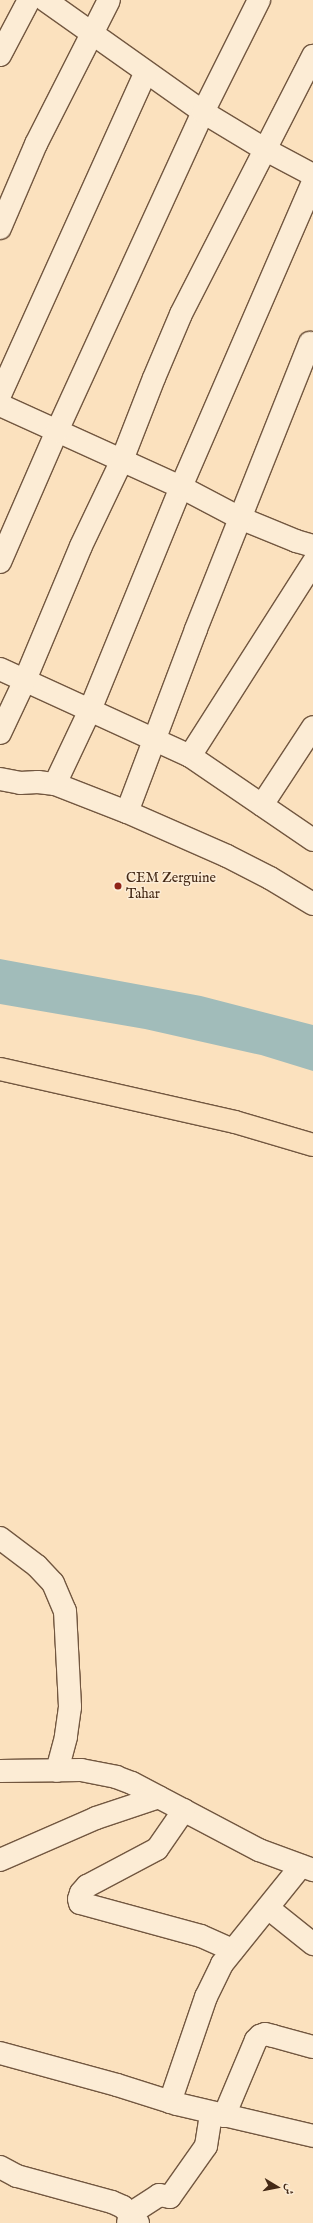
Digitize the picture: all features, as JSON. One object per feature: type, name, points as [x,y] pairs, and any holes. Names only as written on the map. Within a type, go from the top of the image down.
[{"type":"main road","points":[[0,1069],[235,1122],[313,1145]]},
{"type":"street","points":[[0,55],[29,0]]},
{"type":"street","points":[[45,0],[203,112],[266,150],[313,175]]},
{"type":"street","points":[[0,228],[36,144],[91,32],[109,0]]},
{"type":"street","points":[[0,562],[57,431],[203,112],[259,0]]},
{"type":"street","points":[[0,733],[25,680],[81,546],[122,460],[181,314],[313,56]]},
{"type":"street","points":[[0,395],[146,72]]},
{"type":"street","points":[[56,784],[90,710],[181,487],[313,182]]},
{"type":"street","points":[[127,812],[156,740],[196,629],[310,343]]},
{"type":"street","points":[[0,405],[181,487],[240,518],[296,541],[313,546]]},
{"type":"street","points":[[190,756],[313,563]]},
{"type":"street","points":[[0,669],[190,756],[313,840]]},
{"type":"street","points":[[262,805],[313,727]]},
{"type":"street","points":[[0,779],[20,783],[38,782],[56,784],[127,812],[227,856],[270,878],[313,904]]},
{"type":"street","points":[[0,1538],[36,1566],[53,1583],[65,1611],[70,1707],[66,1737],[57,1771]]},
{"type":"street","points":[[0,1771],[101,1773],[132,1783],[259,1850],[307,1868],[268,1908],[222,1964],[206,1997],[170,2102]]},
{"type":"street","points":[[0,1860],[96,1818],[159,1797]]},
{"type":"street","points":[[184,1810],[157,1849],[86,1886],[81,1893],[79,1899],[80,1903],[201,1936],[233,1950]]},
{"type":"street","points":[[268,1908],[313,1944]]},
{"type":"street","points":[[0,2167],[17,2176],[112,2202],[123,2207],[132,2220],[159,2195],[170,2197],[206,2146],[218,2114],[256,2040],[265,2034],[311,2041]]},
{"type":"street","points":[[0,2053],[117,2085],[170,2102],[313,2136]]},
{"type":"water","points":[[0,959],[201,996],[313,1025],[313,1071],[261,1055],[145,1029],[0,1004]]},
{"type":"place","name":"CEM Zerguine Tahar","points":[[118,886]]}]
